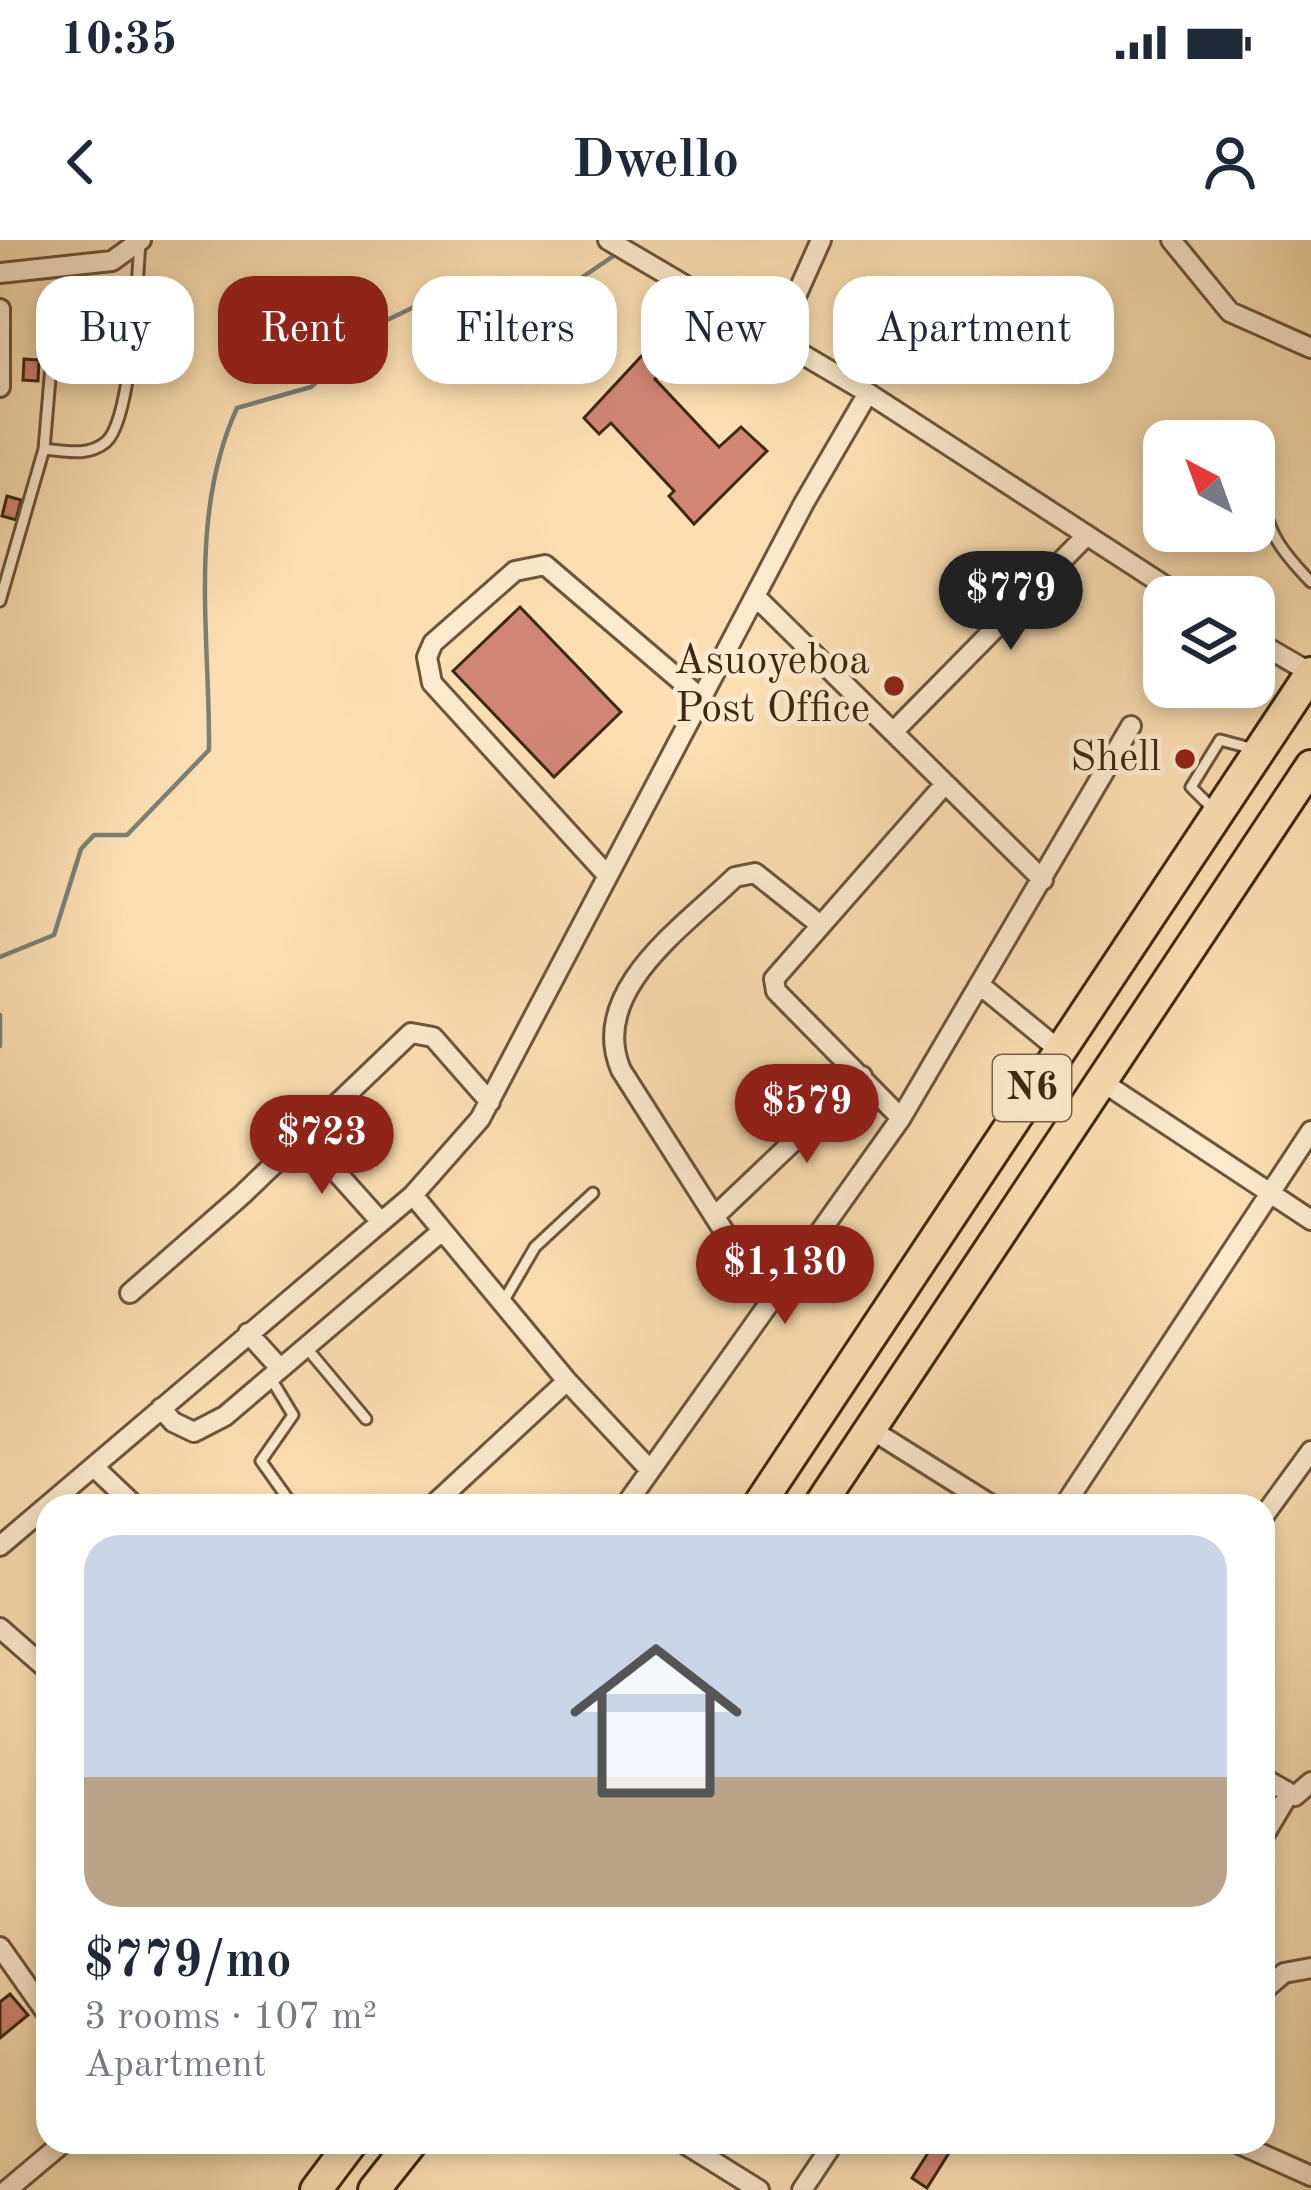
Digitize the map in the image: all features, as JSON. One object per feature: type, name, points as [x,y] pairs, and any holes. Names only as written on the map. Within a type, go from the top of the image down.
[{"type":"main road","name":"N6","points":[[766,1494],[1311,673]]},
{"type":"main road","name":"N6","points":[[827,1494],[1311,766]]},
{"type":"main road","points":[[316,2190],[343,2154]]},
{"type":"main road","points":[[374,2190],[402,2154]]},
{"type":"street","points":[[608,240],[668,276]]},
{"type":"street","points":[[804,276],[820,240]]},
{"type":"street","points":[[1171,240],[1230,312],[1311,348]]},
{"type":"street","points":[[0,273],[112,261],[141,241]]},
{"type":"street","points":[[0,309],[0,387]]},
{"type":"street","points":[[809,360],[1150,576]]},
{"type":"street","points":[[62,1494],[413,1195],[490,1102],[607,874],[868,393]]},
{"type":"street","points":[[894,731],[1087,535]]},
{"type":"street","points":[[607,874],[432,683],[427,657],[433,643],[515,571],[544,566],[702,699]]},
{"type":"street","points":[[756,597],[1043,880]]},
{"type":"street","points":[[1275,652],[1311,673]]},
{"type":"street","points":[[633,1494],[901,1118],[1131,726]]},
{"type":"street","points":[[901,1118],[773,984],[819,924],[945,784]]},
{"type":"street","points":[[769,1302],[621,1070],[613,1041],[619,1006],[636,976],[735,877],[755,874],[819,924]]},
{"type":"street","points":[[980,986],[1058,1048]]},
{"type":"street","points":[[130,1292],[411,1033],[433,1037],[490,1102]]},
{"type":"street","points":[[715,1216],[862,1076]]},
{"type":"street","points":[[1101,1082],[1311,1220]]},
{"type":"street","points":[[1072,1494],[1311,1131]]},
{"type":"street","points":[[303,1135],[381,1222]]},
{"type":"street","points":[[413,1195],[567,1381],[650,1470]]},
{"type":"street","points":[[161,1408],[173,1422],[194,1432],[225,1416],[442,1231]]},
{"type":"street","points":[[248,1334],[274,1372]]},
{"type":"street","points":[[445,1494],[567,1381]]},
{"type":"street","points":[[872,1430],[974,1494]]},
{"type":"street","points":[[1275,1500],[1311,1451]]},
{"type":"street","points":[[94,1467],[122,1494]]},
{"type":"street","points":[[0,1546],[36,1516]]},
{"type":"street","points":[[0,1628],[36,1660]]},
{"type":"street","points":[[1275,1786],[1288,1795],[1300,1795],[1311,1782]]},
{"type":"street","points":[[1275,1817],[1288,1795]]},
{"type":"street","points":[[0,1946],[36,1998]]},
{"type":"street","points":[[1275,1981],[1284,1973],[1311,1968]]},
{"type":"street","points":[[7,2190],[50,2154]]},
{"type":"street","points":[[701,2154],[759,2190]]},
{"type":"street","points":[[802,2190],[826,2154]]},
{"type":"street","points":[[1261,2154],[1311,2176]]},
{"type":"lane","points":[[44,448],[95,449],[115,430],[129,370],[141,241]]},
{"type":"lane","points":[[0,601],[44,448],[50,384]]},
{"type":"lane","points":[[1275,537],[1281,550],[1311,582]]},
{"type":"lane","points":[[503,1301],[536,1247],[593,1193]]},
{"type":"lane","points":[[304,1346],[366,1419]]},
{"type":"lane","points":[[274,1372],[292,1414],[261,1461],[284,1494]]},
{"type":"building","points":[[641,357],[641,384],[660,384],[719,447],[741,427],[767,451],[694,524],[669,496],[674,491],[611,423],[599,434],[584,418]]},
{"type":"building","points":[[24,359],[36,360],[36,381],[23,380]]},
{"type":"building","points":[[7,496],[21,500],[16,520],[2,516]]},
{"type":"building","points":[[520,607],[621,712],[554,777],[453,671]]},
{"type":"building","points":[[10,1994],[28,2015],[0,2038],[0,2002]]},
{"type":"building","points":[[927,2154],[948,2154],[927,2188],[912,2178]]},
{"type":"waterway","points":[[0,957],[54,935],[81,849],[94,835],[127,835],[209,750],[207,533],[222,449],[237,408],[311,387],[385,321],[460,285],[559,293],[615,255]]},
{"type":"waterway","points":[[0,1015],[0,1046]]},
{"type":"place","name":"Asuoyeboa Post Office","points":[[894,686]]},
{"type":"place","name":"Shell","points":[[1185,759]]}]
